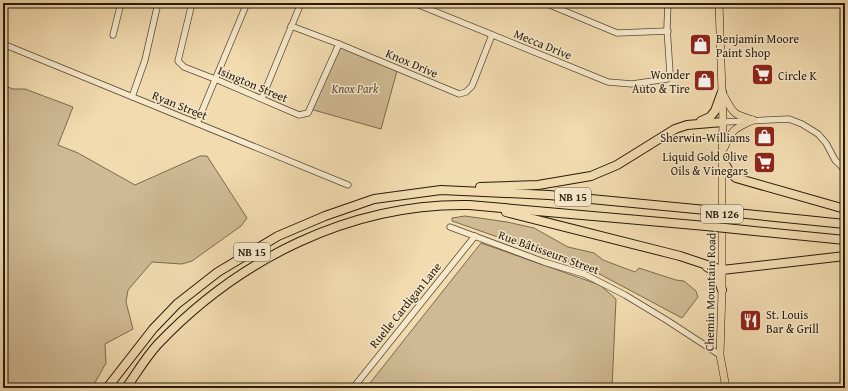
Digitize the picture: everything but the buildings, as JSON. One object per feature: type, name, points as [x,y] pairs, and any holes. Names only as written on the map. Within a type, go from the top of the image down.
[{"type":"highway","points":[[695,124],[710,117],[722,92]]},
{"type":"highway","points":[[441,190],[538,185],[591,176],[617,165],[675,129],[687,125],[723,122]]},
{"type":"highway","points":[[722,156],[730,173],[736,178],[845,209]]},
{"type":"highway","name":"NB 15","points":[[107,388],[153,329],[177,304],[218,272],[278,236],[325,216],[374,199],[441,190],[549,195],[845,224]]},
{"type":"highway","points":[[451,205],[509,213],[668,254],[710,268],[717,276],[722,290]]},
{"type":"highway","name":"NB 15","points":[[126,388],[157,345],[196,307],[224,285],[254,265],[323,231],[359,219],[397,210],[451,205],[469,205],[845,240]]},
{"type":"highway","points":[[668,254],[680,256],[722,270],[845,256]]},
{"type":"main road","name":"Chemin Mountain Road","points":[[719,3],[723,122],[720,355],[726,388]]},
{"type":"main road","points":[[722,92],[731,109],[737,115],[753,120]]},
{"type":"main road","points":[[722,156],[731,132],[753,120]]},
{"type":"street","points":[[113,35],[121,3]]},
{"type":"street","points":[[132,97],[145,60],[158,3]]},
{"type":"street","name":"Isington Street","points":[[192,3],[178,61],[184,67],[300,115],[308,113],[339,44]]},
{"type":"street","points":[[197,123],[247,3]]},
{"type":"street","points":[[262,98],[301,3]]},
{"type":"street","name":"Mecca Drive","points":[[414,3],[608,82],[632,84],[667,79],[670,73],[668,31]]},
{"type":"street","points":[[544,3],[617,33],[668,31],[668,3]]},
{"type":"street","name":"Knox Drive","points":[[291,26],[339,44],[459,94],[466,92],[472,86],[492,36]]},
{"type":"street","name":"Ryan Street","points":[[3,44],[348,186]]},
{"type":"street","points":[[723,122],[789,119],[802,124],[818,134],[826,144],[835,160],[845,170]]},
{"type":"street","name":"Rue Bâtisseurs Street","points":[[450,227],[544,262],[584,274],[624,295],[668,321],[720,355]]},
{"type":"street","name":"Ruelle Cardigan Lane","points":[[353,388],[475,236]]},
{"type":"green space","name":"Knox Park","points":[[339,44],[397,71],[381,129],[310,109]]},
{"type":"green space","points":[[3,85],[13,89],[25,89],[73,107],[58,145],[78,153],[135,185],[200,156],[207,156],[247,218],[241,226],[192,261],[182,264],[152,262],[128,290],[126,302],[133,329],[105,344],[106,363],[92,388],[3,388]]},
{"type":"green space","points":[[465,216],[507,222],[534,228],[568,247],[594,253],[603,260],[635,272],[639,268],[676,280],[684,281],[696,291],[698,297],[682,318],[592,270],[452,221],[452,218]]},
{"type":"green space","points":[[481,243],[600,285],[616,299],[612,388],[366,388]]},
{"type":"place","name":"Benjamin Moore Paint Shop","points":[[700,45]]},
{"type":"place","name":"Circle K","points":[[762,75]]},
{"type":"place","name":"Wonder Auto & Tire","points":[[705,81]]},
{"type":"place","name":"Sherwin-Williams","points":[[765,137]]},
{"type":"place","name":"Liquid Gold Olive Oils & Vinegars","points":[[764,163]]},
{"type":"place","name":"St. Louis Bar & Grill","points":[[751,321]]}]
